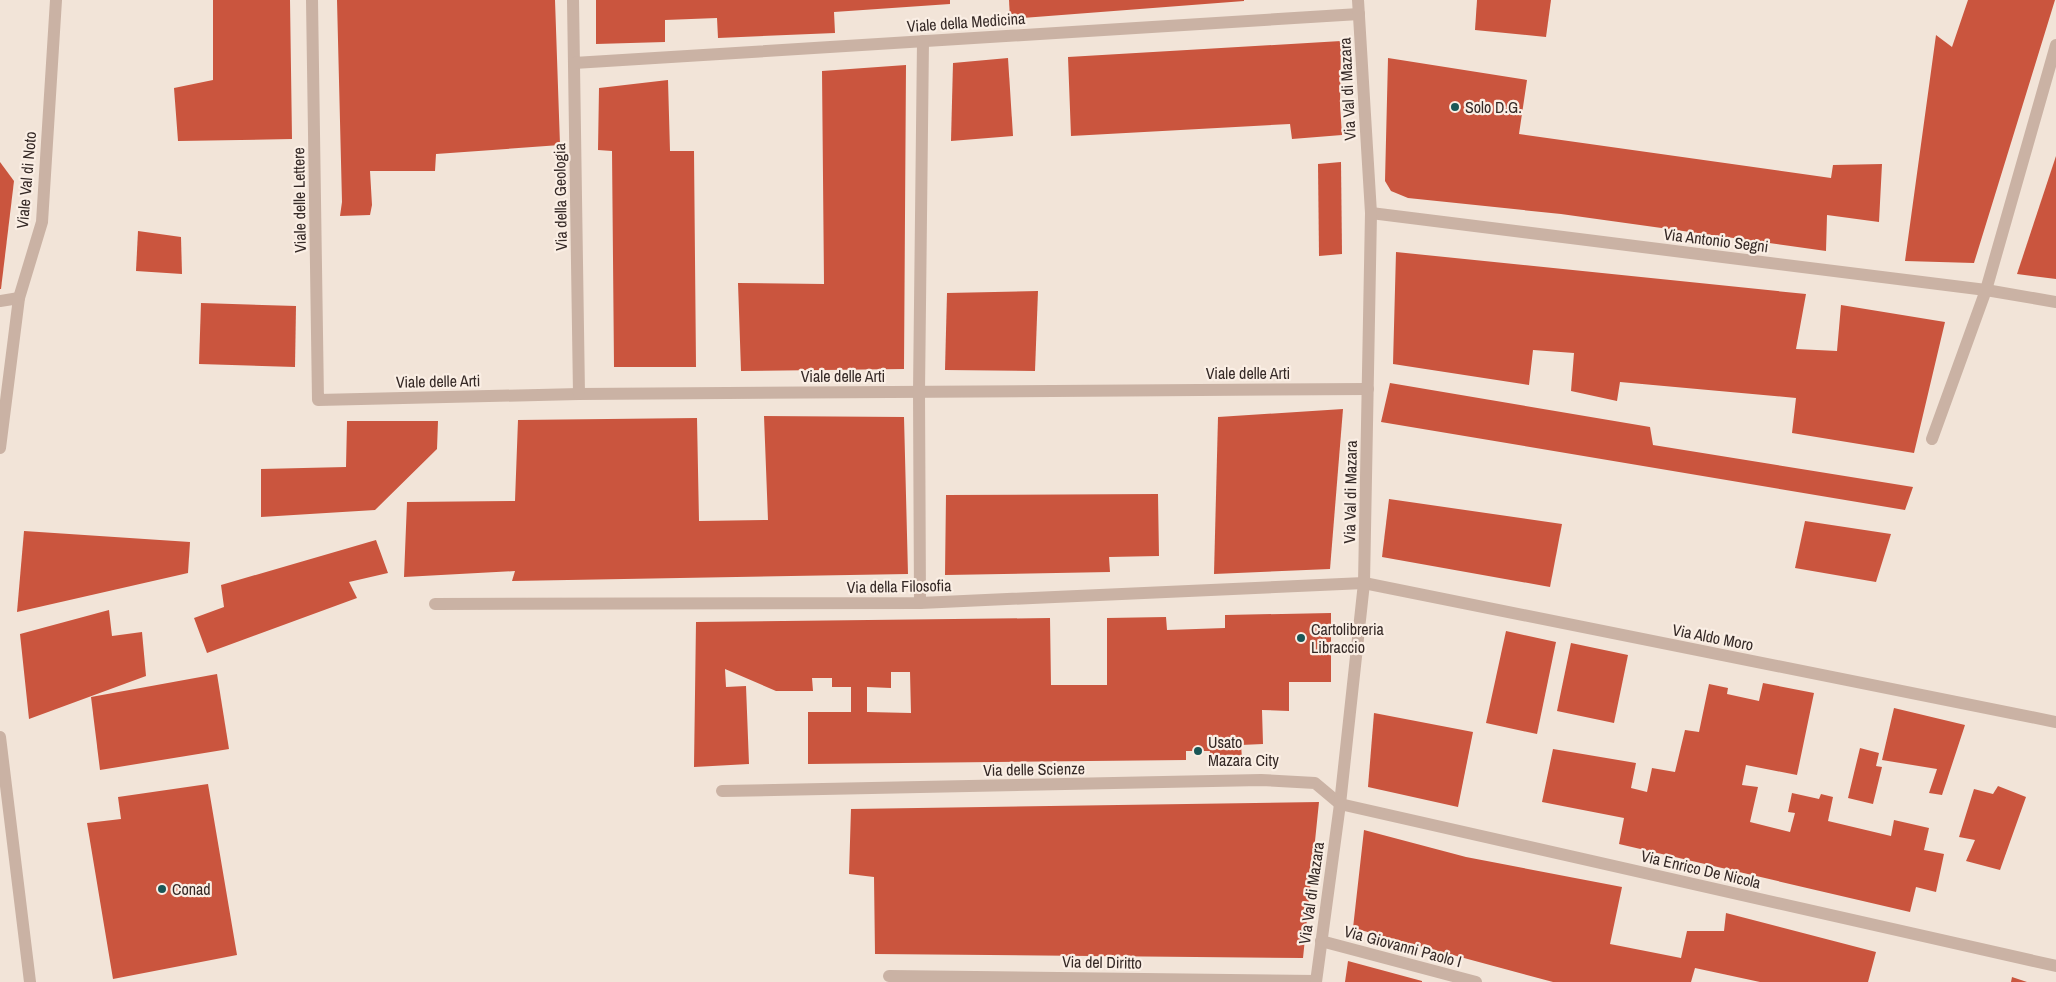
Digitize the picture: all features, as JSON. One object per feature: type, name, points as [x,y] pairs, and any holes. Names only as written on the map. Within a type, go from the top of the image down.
[{"type":"street","name":"Viale Val di Noto","points":[[0,448],[19,298],[42,222],[56,0]]},
{"type":"street","name":"Viale delle Lettere","points":[[312,0],[318,400]]},
{"type":"street","name":"Via della Geologia","points":[[573,0],[579,394]]},
{"type":"street","name":"Via Val di Mazara","points":[[1316,982],[1340,804],[1364,583],[1371,213],[1358,0]]},
{"type":"street","name":"Viale della Medicina","points":[[574,62],[1359,14]]},
{"type":"street","points":[[920,603],[919,392],[923,41]]},
{"type":"street","points":[[1932,439],[1986,290],[2056,44]]},
{"type":"street","name":"Via Antonio Segni","points":[[1371,213],[1986,290],[2056,302]]},
{"type":"street","points":[[0,301],[19,298]]},
{"type":"street","name":"Viale delle Arti","points":[[318,400],[579,394],[1368,389]]},
{"type":"street","name":"Via della Filosofia","points":[[435,604],[920,603],[1364,583]]},
{"type":"street","name":"Via Aldo Moro","points":[[1364,583],[2056,722]]},
{"type":"street","points":[[0,737],[30,982]]},
{"type":"street","name":"Via delle Scienze","points":[[722,791],[1262,780],[1316,783],[1340,804]]},
{"type":"street","name":"Via Enrico De Nicola","points":[[1340,804],[2056,966]]},
{"type":"street","name":"Via Giovanni Paolo I","points":[[1321,941],[1476,982]]},
{"type":"street","name":"Via del Diritto","points":[[889,976],[1316,982]]},
{"type":"building","points":[[213,0],[290,0],[292,139],[178,141],[174,88],[213,80]]},
{"type":"building","points":[[337,0],[555,0],[560,145],[436,154],[435,171],[370,171],[372,205],[370,215],[340,216],[342,202]]},
{"type":"building","points":[[596,0],[950,0],[950,4],[834,12],[835,33],[718,38],[717,18],[665,20],[665,42],[596,44]]},
{"type":"building","points":[[1009,0],[1244,0],[1244,1],[1010,19]]},
{"type":"building","points":[[1477,0],[1551,0],[1546,37],[1475,30]]},
{"type":"building","points":[[1968,0],[2055,0],[1974,263],[1905,261],[1936,35],[1952,47]]},
{"type":"building","points":[[1341,41],[1340,105],[1342,135],[1292,139],[1290,124],[1071,136],[1068,57]]},
{"type":"building","points":[[1008,58],[1013,136],[951,141],[953,63]]},
{"type":"building","points":[[1388,58],[1527,80],[1519,134],[1831,178],[1833,165],[1882,164],[1879,222],[1827,215],[1826,251],[1561,214],[1408,198],[1391,191],[1385,181]]},
{"type":"building","points":[[906,65],[904,369],[741,371],[738,283],[824,284],[822,71]]},
{"type":"building","points":[[668,80],[670,151],[694,151],[696,367],[614,367],[612,151],[598,150],[599,88]]},
{"type":"building","points":[[2056,156],[2056,279],[2017,274]]},
{"type":"building","points":[[0,162],[14,181],[1,289],[0,289]]},
{"type":"building","points":[[1341,162],[1342,254],[1319,256],[1318,164]]},
{"type":"building","points":[[138,231],[181,237],[182,274],[136,271]]},
{"type":"building","points":[[1396,252],[1806,294],[1796,349],[1837,351],[1841,305],[1945,322],[1914,453],[1792,433],[1796,398],[1620,382],[1617,401],[1571,391],[1574,353],[1533,350],[1529,385],[1393,364]]},
{"type":"building","points":[[1038,291],[1035,371],[945,370],[947,293]]},
{"type":"building","points":[[201,303],[296,306],[295,367],[199,364]]},
{"type":"building","points":[[1390,383],[1650,427],[1653,445],[1913,487],[1905,510],[1381,422]]},
{"type":"building","points":[[1343,409],[1330,569],[1214,574],[1218,417]]},
{"type":"building","points":[[764,416],[904,417],[908,574],[512,581],[515,571],[404,577],[407,502],[515,501],[518,420],[697,418],[699,521],[768,520]]},
{"type":"building","points":[[347,421],[438,421],[437,449],[375,510],[261,517],[261,469],[346,467]]},
{"type":"building","points":[[1158,494],[1159,556],[1109,557],[1110,572],[945,575],[946,495]]},
{"type":"building","points":[[1389,499],[1562,524],[1550,587],[1382,557]]},
{"type":"building","points":[[1805,521],[1891,534],[1876,582],[1795,568]]},
{"type":"building","points":[[24,531],[190,542],[188,573],[17,612]]},
{"type":"building","points":[[376,540],[388,573],[349,582],[357,598],[207,653],[194,618],[224,607],[221,585]]},
{"type":"building","points":[[109,610],[112,636],[142,632],[146,676],[29,719],[20,634]]},
{"type":"building","points":[[1331,613],[1331,682],[1289,682],[1289,711],[1262,710],[1263,744],[1241,745],[1242,758],[1209,758],[1210,751],[1186,751],[1186,760],[808,764],[808,712],[851,712],[851,687],[832,687],[832,678],[812,678],[813,691],[776,691],[725,669],[726,687],[746,686],[749,764],[694,767],[696,622],[1050,618],[1051,685],[1107,685],[1107,618],[1166,617],[1167,630],[1225,628],[1225,615]],"holes":[[[891,672],[910,672],[911,713],[867,712],[867,687],[891,688]]]},
{"type":"building","points":[[1506,631],[1556,642],[1537,734],[1486,723]]},
{"type":"building","points":[[1571,643],[1628,655],[1614,723],[1557,711]]},
{"type":"building","points":[[217,674],[229,749],[100,770],[91,697]]},
{"type":"building","points":[[1763,683],[1814,693],[1797,775],[1746,765],[1742,785],[1758,787],[1750,822],[1790,832],[1795,813],[1788,812],[1792,793],[1819,799],[1821,794],[1833,797],[1828,821],[1891,836],[1894,820],[1929,828],[1924,850],[1944,854],[1936,892],[1916,887],[1910,912],[1619,844],[1624,818],[1542,802],[1553,749],[1636,763],[1631,788],[1647,792],[1652,768],[1675,772],[1685,730],[1699,732],[1709,684],[1728,688],[1727,694],[1759,701]]},
{"type":"building","points":[[1894,708],[1965,725],[1942,795],[1929,793],[1937,769],[1882,760]]},
{"type":"building","points":[[1374,713],[1473,732],[1458,807],[1368,787]]},
{"type":"building","points":[[1860,748],[1879,753],[1876,766],[1882,767],[1873,804],[1848,798]]},
{"type":"building","name":"Conad","points":[[208,784],[237,955],[113,979],[87,823],[121,819],[118,797]]},
{"type":"building","points":[[1998,786],[2026,797],[2000,870],[1966,861],[1975,840],[1959,837],[1974,789],[1993,794]]},
{"type":"building","points":[[1319,802],[1303,958],[875,954],[874,877],[849,874],[851,809]]},
{"type":"building","points":[[1364,830],[1466,857],[1622,887],[1610,944],[1681,958],[1687,931],[1724,931],[1726,913],[1876,952],[1868,982],[1760,982],[1695,968],[1691,982],[1553,982],[1353,928]]},
{"type":"building","points":[[1348,961],[1422,981],[1422,982],[1345,982]]},
{"type":"building","points":[[2012,977],[2027,982],[2011,982]]},
{"type":"place","name":"Solo D.G.","points":[[1455,107]]},
{"type":"place","name":"Cartolibreria Libraccio","points":[[1301,638]]},
{"type":"place","name":"Usato Mazara City","points":[[1198,751]]},
{"type":"place","name":"Conad","points":[[162,889]]}]
